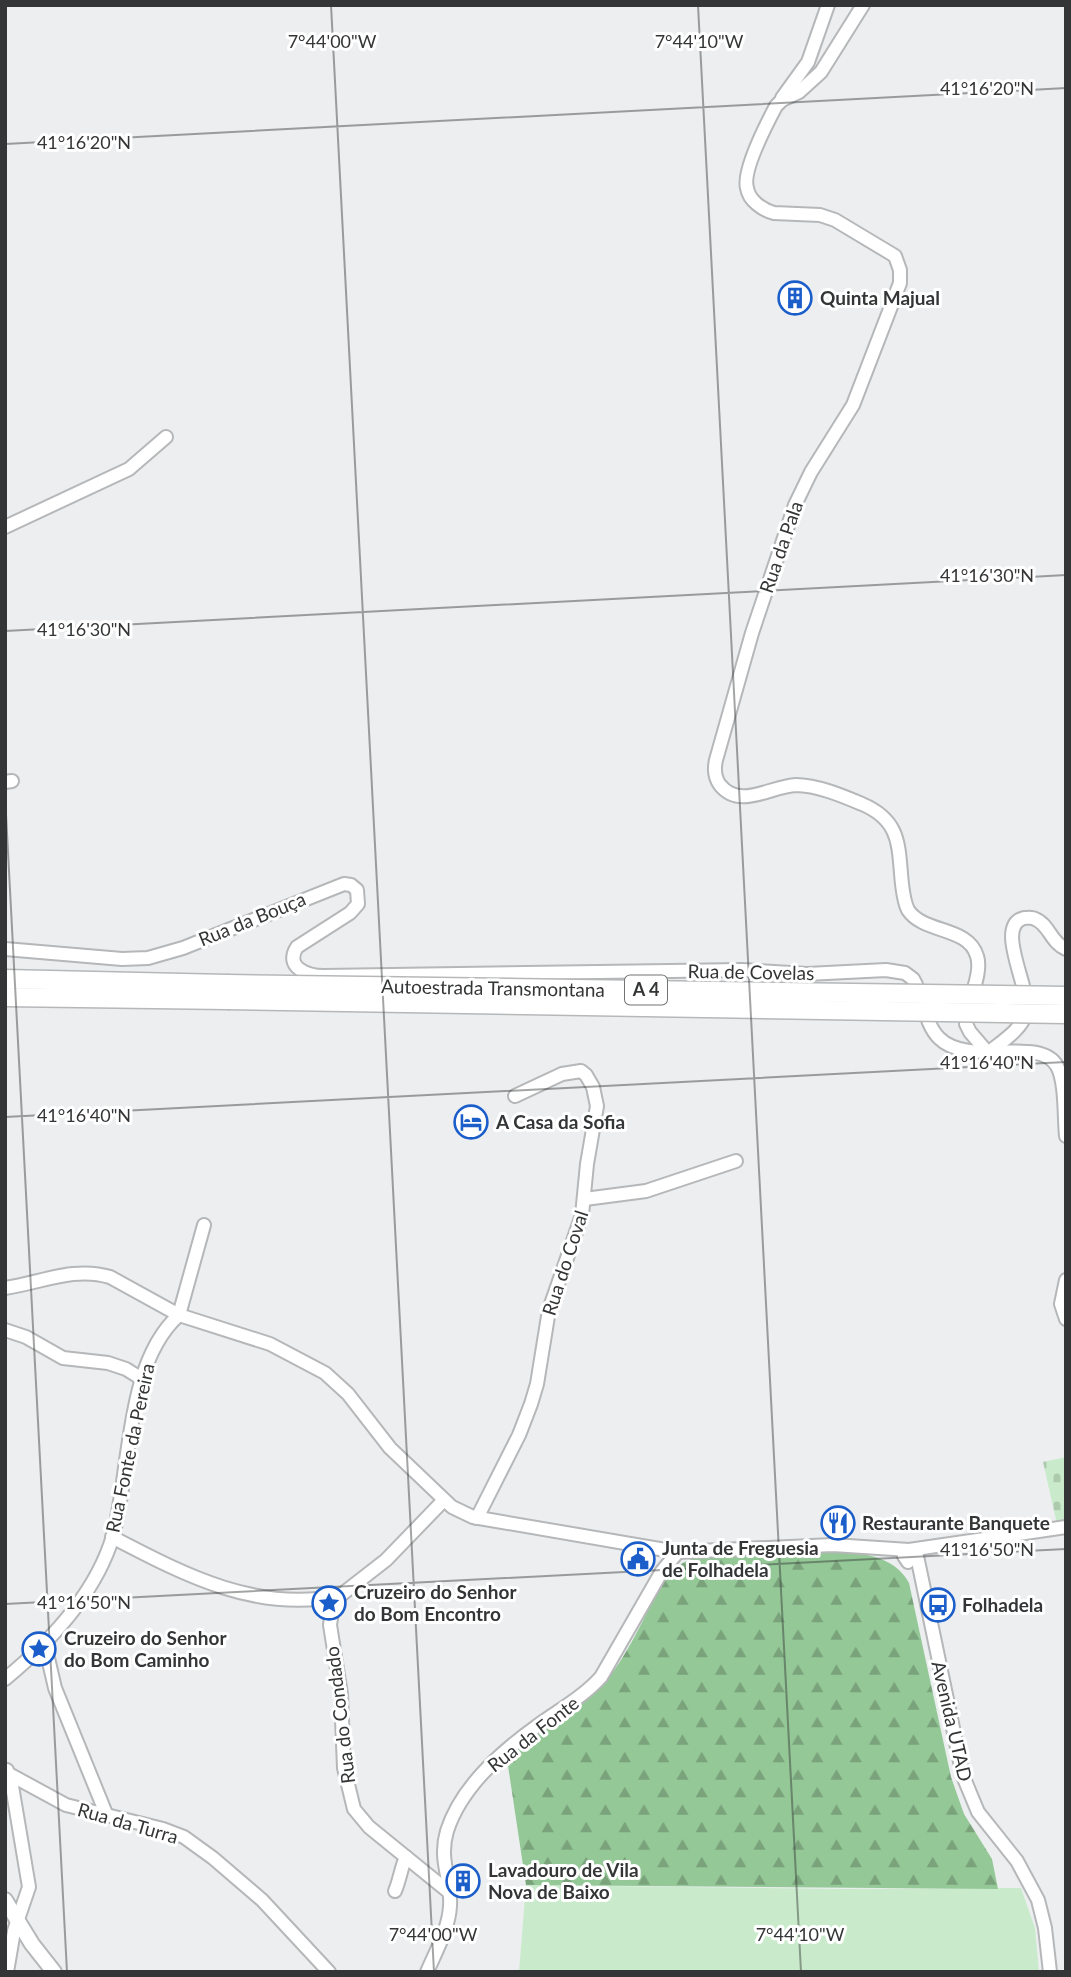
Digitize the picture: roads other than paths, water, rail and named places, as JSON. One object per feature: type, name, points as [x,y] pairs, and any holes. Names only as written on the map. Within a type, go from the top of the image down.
[{"type":"highway","name":"Autoestrada Transmontana","points":[[5,979],[227,992],[1066,1014]]},
{"type":"highway","name":"Autoestrada Transmontana","points":[[5,997],[227,992],[1066,996]]},
{"type":"main road","points":[[5,1900],[32,1944],[54,1972]]},
{"type":"street","points":[[780,101],[808,62],[828,5]]},
{"type":"street","points":[[780,101],[799,92],[823,70],[863,5]]},
{"type":"street","name":"Rua da Pala","points":[[780,101],[751,164],[746,181],[749,195],[763,209],[771,212],[820,215],[835,220],[895,256],[900,266],[901,280],[854,401],[811,472],[795,505],[752,633],[716,760],[715,775],[722,788],[737,796],[803,786],[859,803],[885,818],[897,836],[903,891],[908,909],[920,921],[968,941],[977,954],[978,968],[966,1024],[988,1053]]},
{"type":"street","points":[[5,527],[129,468],[166,437]]},
{"type":"street","name":"Rua da Bouça","points":[[5,949],[122,960],[148,958],[183,948],[336,885],[348,884],[358,893],[359,901],[356,907],[300,944],[294,952],[293,960],[299,969],[310,975],[324,976]]},
{"type":"street","points":[[988,1053],[1017,1028],[1026,1014],[1024,984],[1012,942],[1012,929],[1015,924],[1023,919],[1035,919],[1056,944],[1066,949]]},
{"type":"street","name":"Rua de Covelas","points":[[324,976],[749,970],[812,974],[893,971],[913,979],[930,1025],[942,1041],[963,1051],[1035,1053],[1047,1056],[1055,1064],[1060,1078],[1066,1136]]},
{"type":"street","name":"Rua do Coval","points":[[477,1518],[519,1435],[537,1384],[547,1317],[580,1224],[597,1106],[596,1095],[586,1075],[578,1071],[566,1073],[515,1096]]},
{"type":"street","points":[[585,1199],[651,1189],[736,1161]]},
{"type":"street","points":[[178,1315],[204,1226]]},
{"type":"street","points":[[5,1288],[65,1274],[99,1274],[110,1277],[178,1315],[270,1344],[325,1373],[341,1386],[390,1448],[456,1510],[477,1518],[678,1552],[833,1545],[911,1555],[930,1548],[1066,1527]]},
{"type":"street","points":[[1066,1280],[1061,1304],[1066,1319]]},
{"type":"street","name":"Rua Fonte da Pereira","points":[[5,1679],[45,1645],[89,1588],[112,1537],[142,1379],[158,1339],[178,1315]]},
{"type":"street","points":[[5,1330],[33,1341],[63,1358],[108,1363],[126,1369],[142,1379]]},
{"type":"street","name":"Rua do Condado","points":[[444,1500],[386,1560],[341,1595],[330,1620],[341,1694],[344,1768],[352,1802],[364,1822],[449,1892]]},
{"type":"street","points":[[112,1537],[188,1575],[226,1590],[276,1598],[310,1599],[341,1595]]},
{"type":"street","name":"Rua da Fonte","points":[[427,1972],[450,1910],[443,1863],[444,1847],[450,1824],[463,1799],[493,1762],[591,1688],[601,1677],[660,1574],[678,1552]]},
{"type":"street","name":"Avenida UTAD","points":[[911,1555],[920,1575],[963,1776],[978,1812],[1017,1861],[1038,1900],[1045,1928],[1050,1972]]},
{"type":"street","points":[[310,1599],[323,1608],[330,1620]]},
{"type":"street","points":[[45,1645],[56,1692],[107,1816]]},
{"type":"street","points":[[7,1770],[28,1884],[7,1972]]},
{"type":"street","name":"Rua da Turra","points":[[7,1770],[58,1802],[163,1829],[194,1844],[262,1900],[328,1972]]},
{"type":"street","points":[[395,1891],[406,1857]]},
{"type":"place","name":"Quinta Majual","points":[[795,298]]},
{"type":"place","name":"A Casa da Sofia","points":[[471,1122]]},
{"type":"place","name":"Restaurante Banquete","points":[[838,1523]]},
{"type":"place","name":"Junta de Freguesia de Folhadela","points":[[638,1559]]},
{"type":"place","name":"Cruzeiro do Senhor do Bom Encontro","points":[[329,1603]]},
{"type":"place","name":"Folhadela","points":[[938,1605]]},
{"type":"place","name":"Cruzeiro do Senhor do Bom Caminho","points":[[39,1649]]},
{"type":"place","name":"Lavadouro de Vila Nova de Baixo","points":[[463,1881]]}]
